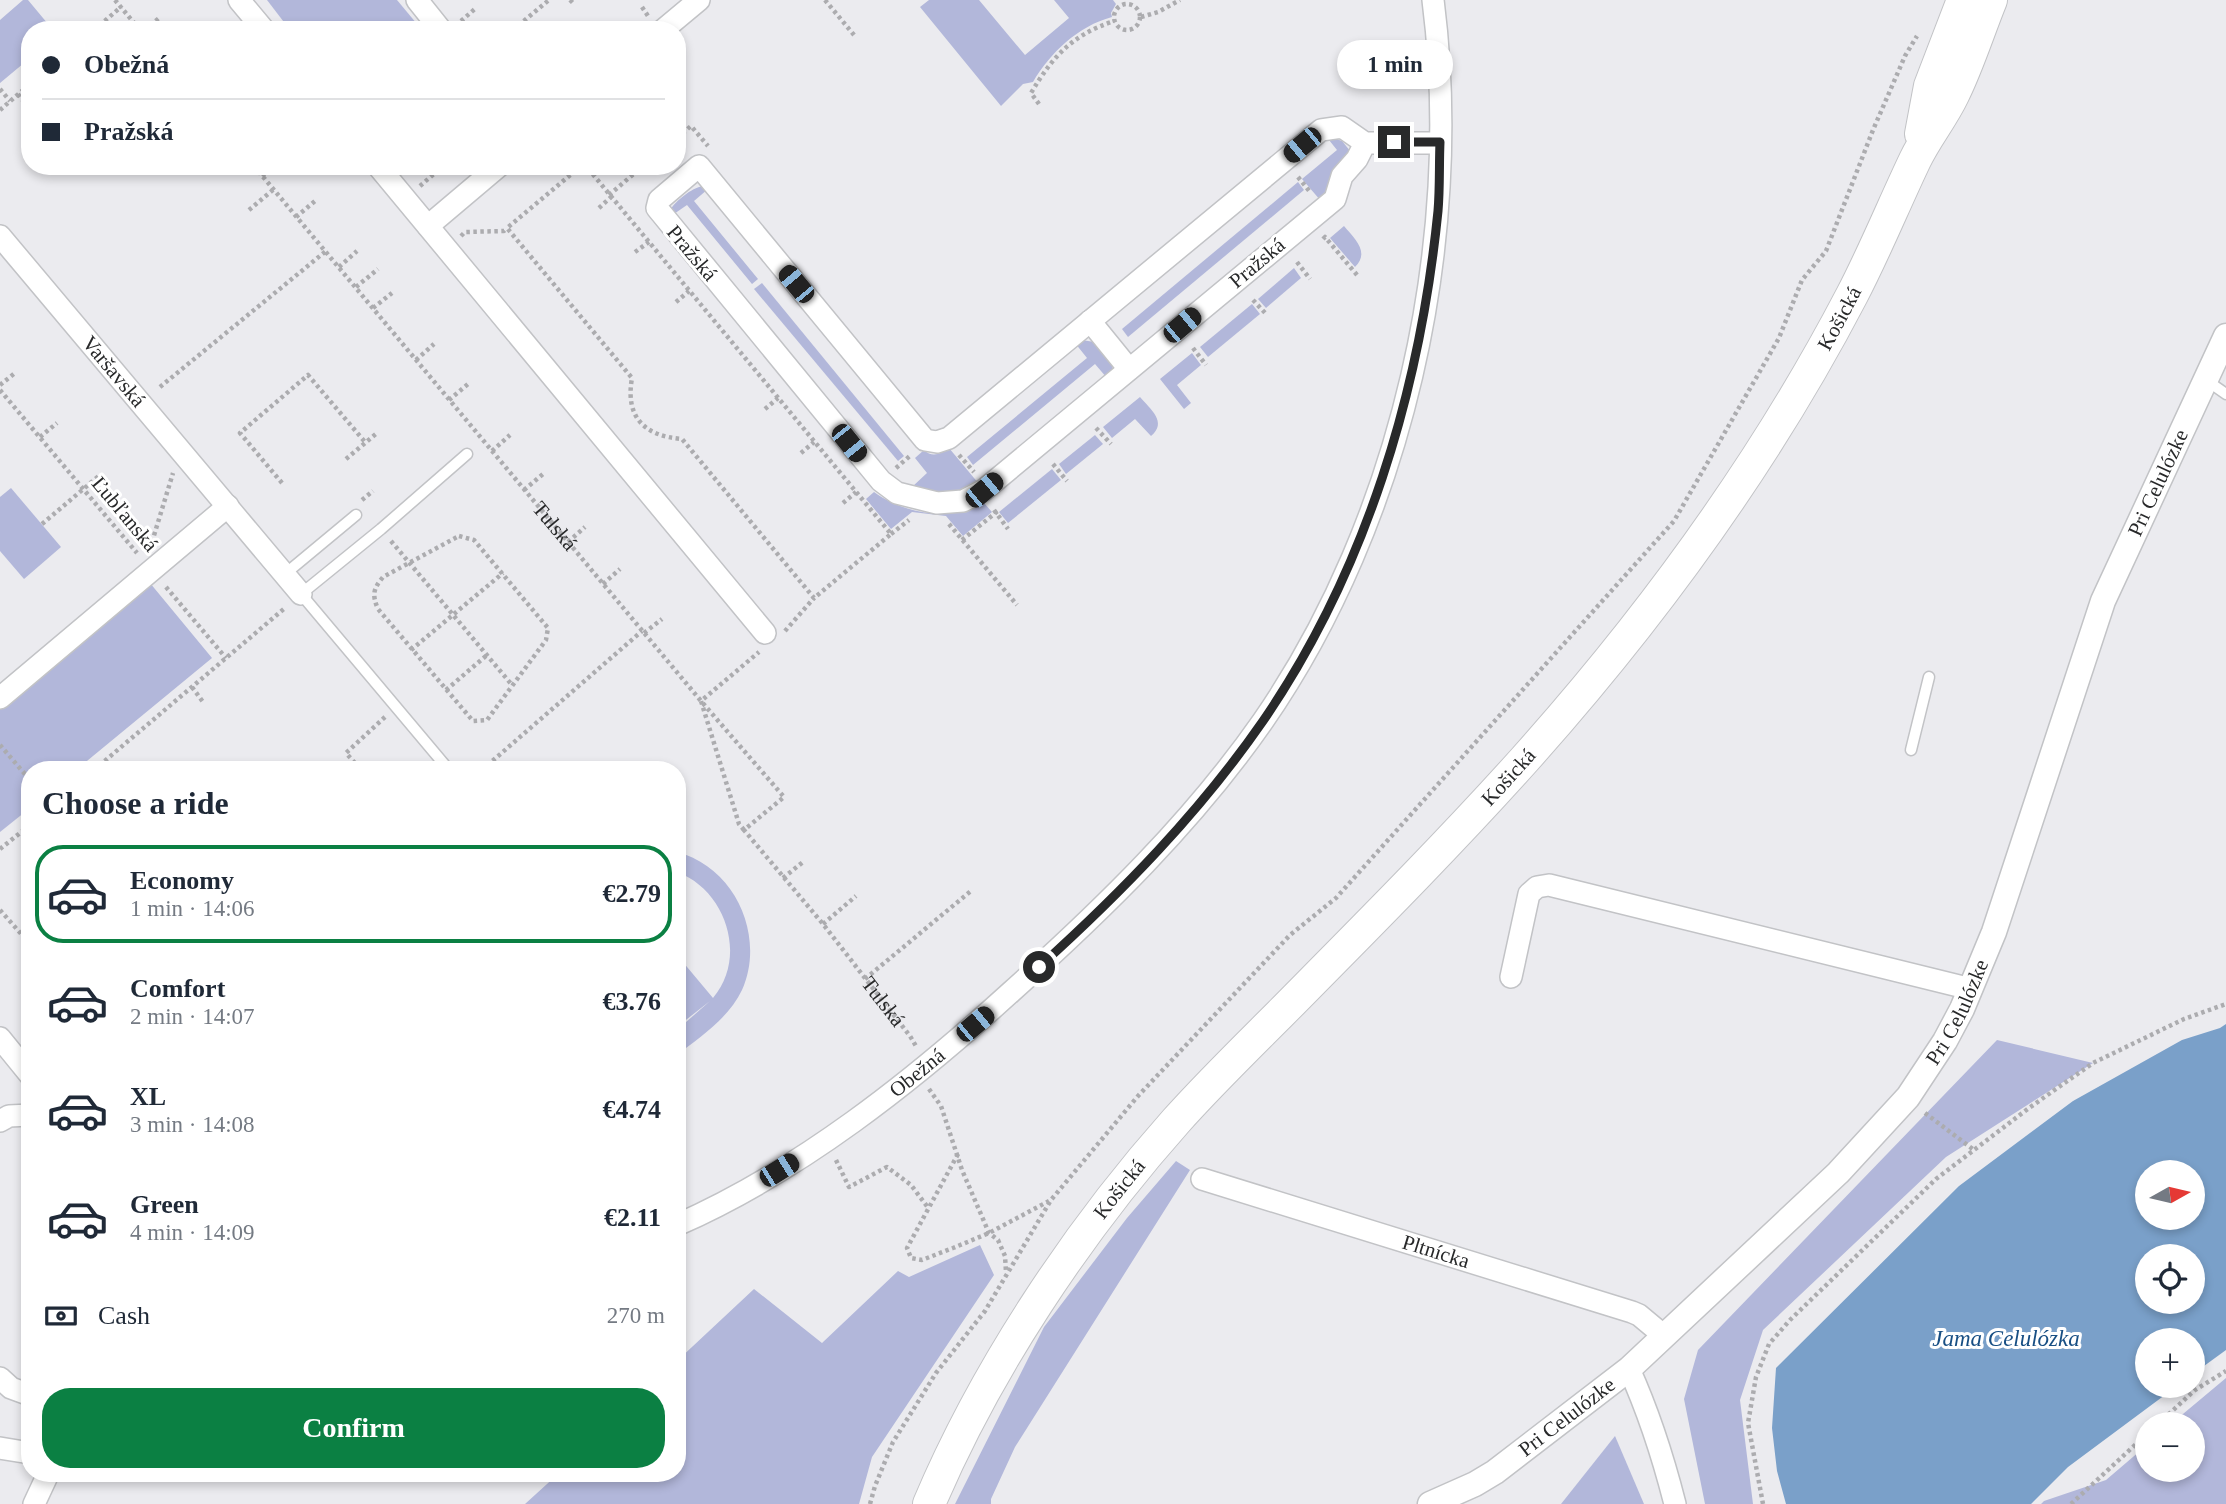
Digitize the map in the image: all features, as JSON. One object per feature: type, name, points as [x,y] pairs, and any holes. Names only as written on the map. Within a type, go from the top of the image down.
[{"type":"main road","name":"Košická","points":[[1917,156],[1930,86],[1963,0]]},
{"type":"main road","name":"Košická","points":[[932,1498],[974,1413],[1017,1336],[1090,1227],[1177,1120],[1474,814],[1561,718],[1642,618],[1726,502],[1794,397],[1852,295],[1917,156],[1952,97],[1991,0]]},
{"type":"street","points":[[239,0],[256,21]]},
{"type":"street","points":[[417,0],[434,21]]},
{"type":"street","points":[[674,21],[699,0]]},
{"type":"street","name":"Obežná","points":[[686,1221],[731,1199],[826,1140],[926,1065],[1066,943],[1116,895],[1171,836],[1262,722],[1318,630],[1364,531],[1409,391],[1429,284],[1438,209],[1439,72],[1433,0]]},
{"type":"street","points":[[925,440],[937,442],[949,438],[1321,130],[1342,127],[1365,143],[1440,142]]},
{"type":"street","name":"Pražská","points":[[925,440],[699,166],[659,200],[657,208],[660,215],[881,481],[897,493],[914,498],[937,503],[963,501],[984,490],[1335,199],[1342,176],[1357,159],[1365,143]]},
{"type":"street","points":[[386,175],[769,639]]},
{"type":"street","points":[[428,226],[488,175]]},
{"type":"street","name":"Varšavská","points":[[0,236],[301,594]]},
{"type":"street","points":[[1090,321],[1129,369]]},
{"type":"street","name":"Pri Celulózke","points":[[1430,1504],[1495,1472],[1629,1369],[1838,1173],[1908,1097],[1945,1041],[1971,989],[2023,850],[2103,601],[2216,387],[2226,336]]},
{"type":"street","points":[[0,698],[228,506]]},
{"type":"street","points":[[1511,977],[1529,894],[1537,887],[1549,885],[1971,989]]},
{"type":"street","points":[[0,1038],[21,1063]]},
{"type":"street","points":[[0,1121],[9,1116],[21,1115]]},
{"type":"street","name":"Pltnícka","points":[[1202,1179],[1632,1312],[1663,1335]]},
{"type":"street","points":[[1629,1369],[1647,1408],[1675,1504]]},
{"type":"street","points":[[0,1378],[11,1388],[21,1392]]},
{"type":"street","points":[[0,1448],[21,1452]]},
{"type":"street","points":[[34,1504],[44,1482]]},
{"type":"lane","points":[[301,594],[467,454]]},
{"type":"lane","points":[[285,574],[356,515]]},
{"type":"lane","name":"Varšavská","points":[[301,594],[396,707],[436,761]]},
{"type":"lane","points":[[1911,750],[1929,677]]},
{"type":"path","points":[[115,0],[134,21]]},
{"type":"path","points":[[528,21],[549,0]]},
{"type":"path","points":[[825,0],[854,35]]},
{"type":"path","points":[[1141,17],[1158,12],[1180,0]]},
{"type":"path","points":[[1120,2],[1138,8],[1141,17],[1138,26],[1129,30],[1120,29],[1114,22],[1120,2]]},
{"type":"path","points":[[105,21],[121,7]]},
{"type":"path","points":[[155,21],[159,18]]},
{"type":"path","points":[[1039,104],[1031,93],[1046,67],[1061,51],[1094,28],[1114,22]]},
{"type":"path","points":[[870,1504],[874,1486],[893,1442],[936,1373],[985,1311],[1051,1200],[1138,1096],[1290,935],[1335,898],[1674,520],[1779,338],[1802,280],[1826,251],[1873,130],[1905,56],[1919,34]]},
{"type":"path","points":[[0,89],[10,101]]},
{"type":"path","points":[[0,110],[21,92]]},
{"type":"path","points":[[18,94],[21,98]]},
{"type":"path","points":[[686,130],[691,126],[714,153]]},
{"type":"path","points":[[447,248],[465,232],[504,231],[572,175]]},
{"type":"path","points":[[591,175],[891,534]]},
{"type":"path","points":[[599,208],[633,175]]},
{"type":"path","points":[[1296,175],[1311,193]]},
{"type":"path","name":"Tulská","points":[[262,176],[784,797],[744,830],[823,924],[910,1036],[926,1065]]},
{"type":"path","points":[[248,210],[274,189]]},
{"type":"path","points":[[296,217],[315,201]]},
{"type":"path","points":[[507,228],[632,378],[629,394],[632,410],[640,422],[652,433],[682,439],[814,598]]},
{"type":"path","points":[[1316,246],[1325,237],[1357,275]]},
{"type":"path","points":[[635,252],[649,242]]},
{"type":"path","points":[[160,387],[326,251]]},
{"type":"path","points":[[339,267],[357,251]]},
{"type":"path","points":[[1288,270],[1306,254]]},
{"type":"path","points":[[1297,262],[1310,279]]},
{"type":"path","points":[[356,287],[378,270]]},
{"type":"path","points":[[676,302],[689,291]]},
{"type":"path","points":[[1243,307],[1261,292]]},
{"type":"path","points":[[373,308],[392,293]]},
{"type":"path","points":[[1253,300],[1267,315]]},
{"type":"path","points":[[1184,355],[1203,340]]},
{"type":"path","points":[[416,360],[434,344]]},
{"type":"path","points":[[1193,348],[1206,365]]},
{"type":"path","points":[[0,387],[15,373]]},
{"type":"path","points":[[282,483],[240,433],[308,375],[365,442]]},
{"type":"path","points":[[449,400],[468,384]]},
{"type":"path","name":"Ľubľanská","points":[[0,387],[226,659]]},
{"type":"path","points":[[765,409],[778,398]]},
{"type":"path","points":[[1088,435],[1106,419]]},
{"type":"path","points":[[40,437],[57,423]]},
{"type":"path","points":[[1096,428],[1111,444]]},
{"type":"path","points":[[346,459],[377,433]]},
{"type":"path","points":[[492,451],[510,435]]},
{"type":"path","points":[[861,498],[922,446],[925,440]]},
{"type":"path","points":[[801,453],[814,442]]},
{"type":"path","points":[[952,446],[979,478]]},
{"type":"path","points":[[1043,472],[1061,457]]},
{"type":"path","points":[[1053,464],[1067,481]]},
{"type":"path","points":[[524,490],[543,474]]},
{"type":"path","points":[[42,524],[100,475]]},
{"type":"path","points":[[843,503],[856,492]]},
{"type":"path","points":[[962,540],[1005,505]]},
{"type":"path","points":[[995,513],[1008,529]]},
{"type":"path","points":[[744,830],[739,824],[701,701],[769,639],[792,625],[814,598],[915,516]]},
{"type":"path","points":[[947,520],[1017,605]]},
{"type":"path","points":[[568,542],[585,527]]},
{"type":"path","points":[[459,536],[474,540],[548,628],[546,640],[487,720],[473,721],[378,609],[373,597],[375,587],[383,577],[409,563],[459,536]]},
{"type":"path","points":[[409,563],[512,685]]},
{"type":"path","points":[[603,584],[620,569]]},
{"type":"path","points":[[411,650],[503,573]]},
{"type":"path","points":[[105,761],[301,594]]},
{"type":"path","points":[[492,761],[662,618]]},
{"type":"path","points":[[446,690],[488,655]]},
{"type":"path","points":[[192,687],[204,702]]},
{"type":"path","points":[[353,761],[346,753],[396,707]]},
{"type":"path","points":[[0,745],[21,770]]},
{"type":"path","points":[[0,849],[21,832]]},
{"type":"path","points":[[783,878],[803,862]]},
{"type":"path","points":[[865,979],[972,890]]},
{"type":"path","points":[[823,924],[856,896]]},
{"type":"path","points":[[0,910],[21,934]]},
{"type":"path","points":[[1763,1504],[1748,1423],[1756,1377],[1769,1344],[1790,1320],[1936,1179],[2093,1063],[2184,1019],[2226,1004]]},
{"type":"path","points":[[941,1107],[962,1170],[989,1233],[998,1240],[1005,1256],[1007,1273]]},
{"type":"path","points":[[1932,1120],[1974,1150]]},
{"type":"path","points":[[826,1140],[849,1187],[887,1167],[911,1185],[929,1209]]},
{"type":"path","points":[[958,1153],[908,1248],[911,1258],[922,1259],[989,1233],[1051,1200]]},
{"type":"path","points":[[2171,1412],[2195,1390],[2226,1371]]},
{"type":"path","points":[[2071,1504],[2135,1445]]},
{"type":"shaded area","points":[[23,0],[28,0],[46,21],[21,21],[21,66],[0,83],[0,20]]},
{"type":"shaded area","points":[[267,0],[397,0],[414,21],[283,21]]},
{"type":"shaded area","points":[[929,0],[979,0],[1025,55],[1069,18],[1054,0],[1113,0],[1116,4],[1111,13],[1112,17],[1088,27],[1066,42],[1033,82],[1023,84],[1001,106],[920,7]]},
{"type":"shaded area","points":[[1325,135],[1342,141],[1351,152],[1336,167],[1321,201],[1302,179],[1337,150]]},
{"type":"shaded area","points":[[1298,182],[1304,190],[1128,337],[1122,329]]},
{"type":"shaded area","points":[[703,186],[708,189],[694,201],[758,279],[752,284],[687,205],[671,216],[670,210],[680,199]]},
{"type":"shaded area","points":[[1344,226],[1361,251],[1355,267],[1330,238]]},
{"type":"shaded area","points":[[1294,268],[1301,278],[1266,308],[1258,299]]},
{"type":"shaded area","points":[[762,283],[904,456],[898,461],[754,289]]},
{"type":"shaded area","points":[[1252,304],[1260,314],[1208,357],[1200,347]]},
{"type":"shaded area","points":[[1082,340],[1094,342],[1112,365],[1113,370],[1107,378],[1095,364],[973,465],[967,457],[1087,358],[1075,343]]},
{"type":"shaded area","points":[[1192,353],[1201,365],[1177,385],[1191,403],[1184,409],[1160,379]]},
{"type":"shaded area","points":[[1140,397],[1156,416],[1156,431],[1151,436],[1135,419],[1112,438],[1103,427]]},
{"type":"shaded area","points":[[1095,435],[1103,444],[1066,474],[1059,464]]},
{"type":"shaded area","points":[[949,448],[979,484],[945,492],[912,487],[927,473],[915,458],[924,450],[936,454]]},
{"type":"shaded area","points":[[1052,469],[1061,480],[1008,523],[999,512]]},
{"type":"shaded area","points":[[11,488],[61,547],[24,579],[0,551],[0,497]]},
{"type":"shaded area","points":[[874,492],[899,506],[928,513],[958,512],[984,503],[992,512],[963,536],[946,516],[912,512],[891,529],[866,499]]},
{"type":"shaded area","points":[[150,583],[212,658],[87,761],[21,761],[21,815],[0,832],[0,709]]},
{"type":"shaded area","points":[[686,856],[715,872],[729,888],[740,906],[750,948],[748,969],[736,1000],[713,1026],[686,1048],[686,1022],[710,1001],[686,1020],[686,966],[713,998],[724,982],[730,945],[719,909],[694,881],[686,877]]},
{"type":"shaded area","points":[[1997,1040],[2093,1063],[1946,1157],[1763,1330],[1740,1400],[1753,1504],[1705,1504],[1684,1399],[1698,1350]]},
{"type":"shaded area","points":[[1176,1161],[1190,1170],[1015,1447],[991,1504],[955,1504],[1044,1327],[1127,1218]]},
{"type":"shaded area","points":[[980,1245],[994,1275],[872,1457],[859,1504],[525,1504],[549,1482],[686,1482],[686,1353],[754,1289],[822,1343],[898,1271],[909,1277]]},
{"type":"shaded area","points":[[2226,1378],[2226,1504],[2041,1504],[2106,1480],[2135,1455],[2135,1482],[2205,1482],[2205,1412],[2185,1412]]},
{"type":"shaded area","points":[[1615,1436],[1644,1504],[1561,1504]]},
{"type":"water","name":"Jama Celulózka","points":[[2226,1024],[2226,1350],[2205,1365],[2205,1328],[2135,1328],[2135,1398],[2161,1398],[2142,1412],[2135,1412],[2135,1417],[2068,1467],[2031,1504],[1786,1504],[1777,1471],[1772,1428],[1776,1368],[1959,1186],[2073,1101],[2182,1040]]},
{"type":"route","points":[[1039,967],[1116,895],[1153,856],[1189,816],[1262,722],[1318,630],[1364,531],[1409,391],[1429,284],[1438,209],[1440,142],[1394,142]]}]
